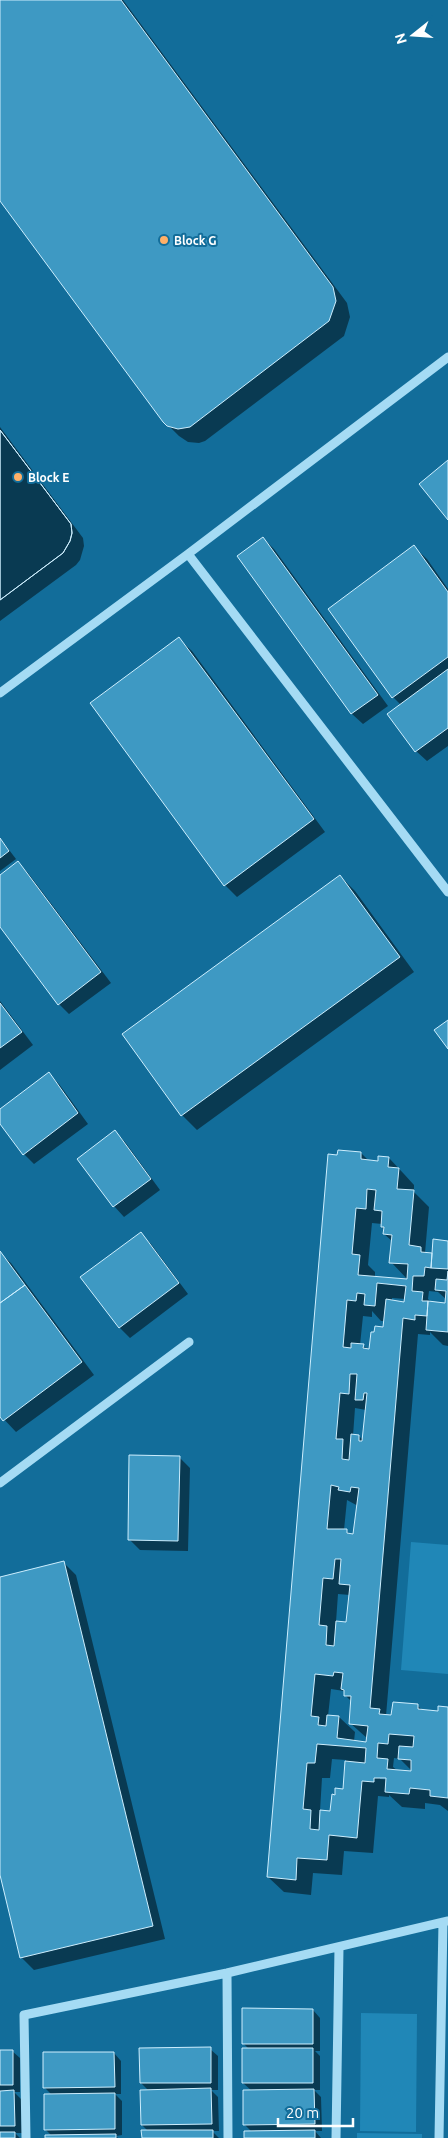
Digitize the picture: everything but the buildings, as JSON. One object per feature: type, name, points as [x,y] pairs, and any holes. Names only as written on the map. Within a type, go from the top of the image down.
[{"type":"street","points":[[0,693],[188,554],[448,357]]},
{"type":"street","points":[[188,554],[448,892]]},
{"type":"street","points":[[0,1483],[189,1342]]},
{"type":"street","points":[[26,2138],[24,2015],[227,1974],[445,1921],[439,2138]]},
{"type":"street","points":[[336,2138],[339,1948]]},
{"type":"street","points":[[227,1974],[228,2138]]},
{"type":"shaded area","points":[[411,1542],[448,1545],[448,1674],[401,1670]]},
{"type":"shaded area","points":[[361,2013],[417,2014],[416,2132],[360,2131]]},
{"type":"shaded area","points":[[357,2133],[422,2134],[422,2138],[357,2138]]},
{"type":"place","name":"Block G","points":[[164,240]]},
{"type":"place","name":"Block E","points":[[18,477]]}]
